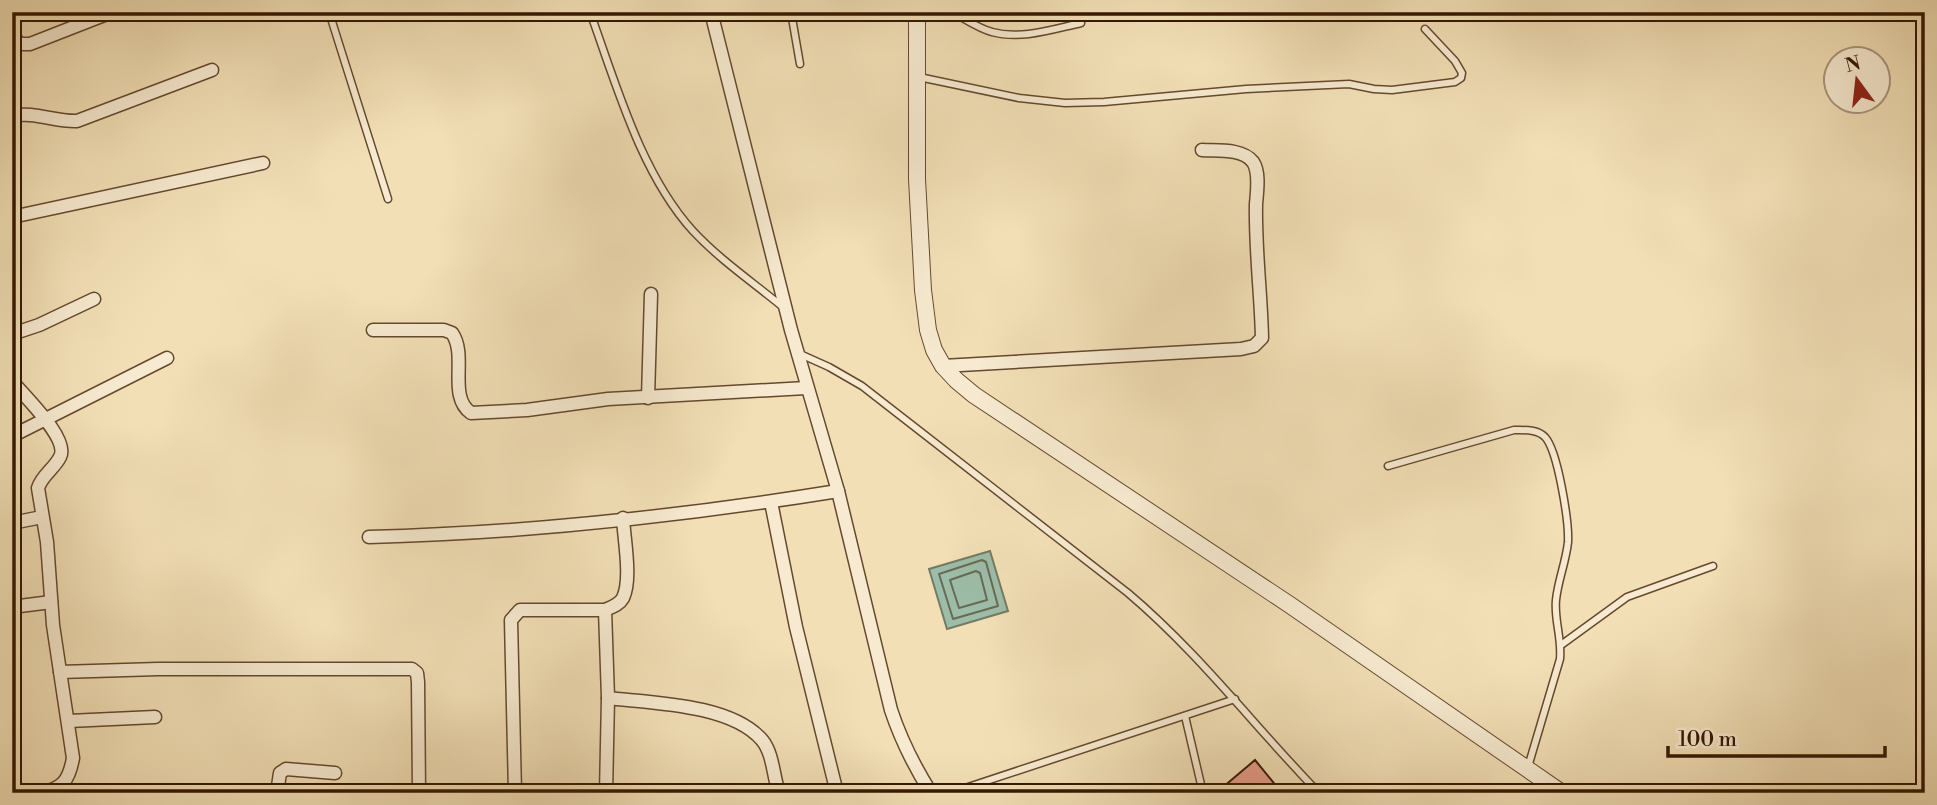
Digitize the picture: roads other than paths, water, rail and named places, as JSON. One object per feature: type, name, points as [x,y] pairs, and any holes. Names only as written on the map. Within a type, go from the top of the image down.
[{"type":"street","points":[[12,35],[20,44],[30,44],[111,12]]},
{"type":"street","points":[[917,12],[917,179],[923,290],[928,330],[934,350],[943,366],[974,395],[1290,605],[1562,793]]},
{"type":"street","points":[[711,15],[806,388],[838,491],[891,710],[914,767],[931,793]]},
{"type":"street","points":[[12,116],[33,114],[62,122],[77,121],[212,70]]},
{"type":"street","points":[[943,366],[1241,349],[1254,346],[1262,338],[1256,235],[1257,177],[1254,163],[1233,152],[1202,150]]},
{"type":"street","points":[[12,217],[263,163]]},
{"type":"street","points":[[648,398],[651,294]]},
{"type":"street","points":[[12,334],[39,325],[94,299]]},
{"type":"street","points":[[373,330],[452,332],[459,348],[460,399],[464,408],[471,413],[527,410],[608,400],[806,388]]},
{"type":"street","points":[[12,436],[167,358]]},
{"type":"street","points":[[12,382],[61,442],[62,451],[59,459],[41,479],[38,488],[49,553],[51,602],[73,758],[67,789],[40,793]]},
{"type":"street","points":[[369,537],[498,531],[771,502],[838,491]]},
{"type":"street","points":[[771,502],[796,626],[837,793]]},
{"type":"street","points":[[12,523],[42,517]]},
{"type":"street","points":[[515,793],[513,614],[520,610],[605,610],[616,606],[623,598],[625,586],[623,518]]},
{"type":"street","points":[[12,607],[51,602]]},
{"type":"street","points":[[605,610],[608,698],[606,793]]},
{"type":"street","points":[[60,672],[158,669],[412,669],[417,673],[418,682],[419,793]]},
{"type":"street","points":[[608,698],[705,710],[730,719],[763,741],[777,786]]},
{"type":"street","points":[[69,721],[155,717]]},
{"type":"street","points":[[277,793],[280,773],[286,769],[335,773]]},
{"type":"lane","points":[[329,12],[388,199]]},
{"type":"lane","points":[[590,12],[640,145],[676,209],[713,250],[785,309]]},
{"type":"lane","points":[[711,15],[740,12]]},
{"type":"lane","points":[[791,12],[800,64]]},
{"type":"lane","points":[[952,12],[991,32],[1004,34],[1033,33],[1081,23]]},
{"type":"lane","points":[[917,76],[1019,98],[1065,103],[1349,84],[1392,90],[1455,82],[1461,78],[1462,73],[1455,61],[1425,29]]},
{"type":"lane","points":[[797,353],[862,386],[1128,593],[1163,623],[1320,793]]},
{"type":"lane","points":[[1388,466],[1514,430],[1531,430],[1544,437],[1552,452],[1567,510],[1568,525],[1566,557],[1556,599],[1560,659],[1527,768]]},
{"type":"lane","points":[[1561,645],[1627,597],[1713,566]]},
{"type":"lane","points":[[950,793],[1235,699]]},
{"type":"lane","points":[[1185,716],[1203,793]]},
{"type":"water","points":[[990,551],[1008,611],[947,629],[929,569]]}]
